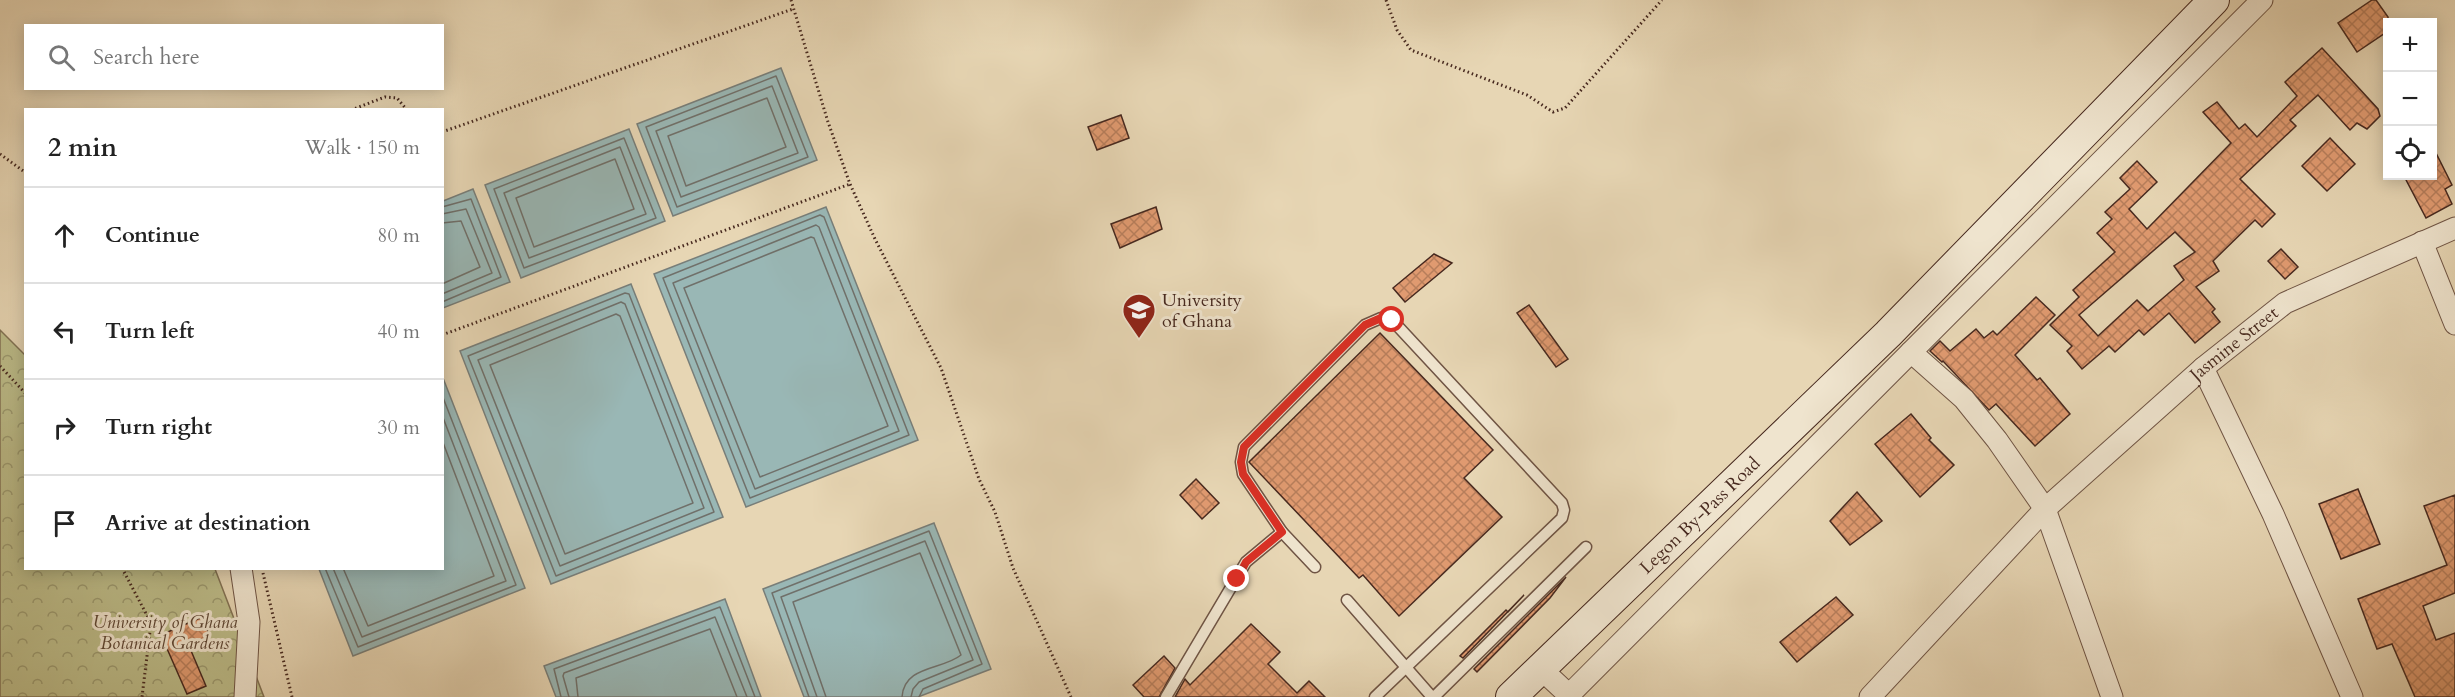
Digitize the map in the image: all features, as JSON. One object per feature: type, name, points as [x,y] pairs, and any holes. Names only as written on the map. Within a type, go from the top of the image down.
[{"type":"street","name":"Legon By-Pass Road","points":[[1511,697],[1540,668],[1899,343],[2214,0]]},
{"type":"street","points":[[1540,668],[1569,696],[1899,343],[2262,0]]},
{"type":"street","name":"Jasmine Street","points":[[1870,697],[2044,509],[2203,368],[2285,303],[2455,228]]},
{"type":"street","points":[[2422,242],[2455,324]]},
{"type":"street","points":[[1899,343],[1964,399],[1997,440],[2044,509],[2112,697]]},
{"type":"street","points":[[2203,368],[2273,514],[2352,697]]},
{"type":"street","points":[[242,570],[249,622],[245,697]]},
{"type":"lane","points":[[1315,567],[1282,532],[1243,474],[1241,462],[1244,447],[1365,325],[1381,318],[1392,320],[1562,503],[1564,510],[1562,518],[1375,697]]},
{"type":"lane","points":[[1166,697],[1246,562],[1282,532]]},
{"type":"lane","points":[[1347,600],[1433,697],[1586,547]]},
{"type":"path","points":[[791,0],[828,122],[850,184],[874,239],[941,368],[979,479],[995,512],[1013,568],[1071,697]]},
{"type":"path","points":[[1386,0],[1397,30],[1411,50],[1527,95],[1554,112],[1565,108],[1662,0]]},
{"type":"path","points":[[444,131],[793,9]]},
{"type":"path","points":[[356,108],[385,97],[397,98],[405,108]]},
{"type":"path","points":[[0,154],[24,171]]},
{"type":"path","points":[[444,334],[850,184]]},
{"type":"path","points":[[0,366],[24,392]]},
{"type":"path","points":[[123,570],[151,623],[142,697]]},
{"type":"path","points":[[261,570],[292,697]]},
{"type":"green space","name":"University of Ghana Botanical Gardens","points":[[0,330],[24,354],[24,570],[215,570],[264,697],[0,697]]},
{"type":"water","points":[[781,68],[817,160],[673,216],[637,124]]},
{"type":"water","points":[[629,129],[665,221],[521,278],[485,185]]},
{"type":"water","points":[[473,189],[510,282],[444,308],[444,201]]},
{"type":"water","points":[[826,207],[918,440],[746,507],[654,274]]},
{"type":"water","points":[[631,284],[723,517],[551,584],[460,351]]},
{"type":"water","points":[[444,381],[525,588],[353,656],[319,570],[444,570]]},
{"type":"water","points":[[934,523],[991,669],[918,697],[804,697],[763,589]]},
{"type":"water","points":[[725,599],[761,697],[556,697],[544,666]]},
{"type":"building","points":[[2372,0],[2376,0],[2388,17],[2383,18],[2383,34],[2357,52],[2338,23]]},
{"type":"building","points":[[2322,48],[2378,109],[2380,116],[2367,129],[2357,123],[2350,130],[2318,95],[2290,120],[2296,126],[2240,179],[2275,214],[2262,227],[2255,220],[2213,261],[2219,271],[2196,287],[2215,309],[2212,312],[2220,322],[2195,343],[2169,313],[2144,335],[2139,330],[2115,352],[2109,346],[2082,369],[2067,351],[2072,346],[2050,325],[2079,297],[2073,290],[2115,252],[2097,233],[2112,219],[2105,212],[2130,189],[2120,178],[2137,161],[2157,182],[2129,209],[2147,229],[2231,143],[2203,112],[2217,102],[2239,129],[2245,124],[2257,137],[2297,96],[2285,82]],"holes":[[[2175,232],[2195,252],[2174,266],[2184,280],[2148,311],[2137,300],[2098,336],[2079,315]]]},
{"type":"building","points":[[1121,115],[1129,138],[1097,150],[1088,127]]},
{"type":"building","points":[[2330,138],[2355,164],[2327,191],[2302,166]]},
{"type":"building","points":[[2437,155],[2452,185],[2445,189],[2452,204],[2426,218],[2406,180],[2437,180]]},
{"type":"building","points":[[1156,207],[1162,229],[1120,248],[1111,224]]},
{"type":"building","points":[[2281,249],[2298,267],[2285,279],[2268,261]]},
{"type":"building","points":[[1434,254],[1452,263],[1405,302],[1393,288]]},
{"type":"building","points":[[2036,297],[2055,315],[2015,355],[2037,380],[2040,378],[2070,414],[2035,446],[1996,404],[1989,410],[1943,361],[1930,351],[1940,341],[1950,351],[1976,329],[1984,338],[1993,331],[1997,335]]},
{"type":"building","points":[[1529,305],[1568,359],[1556,367],[1517,313]]},
{"type":"building","points":[[1380,333],[1493,450],[1464,478],[1502,517],[1399,616],[1363,575],[1359,578],[1249,462]]},
{"type":"building","points":[[1911,414],[1931,438],[1929,440],[1954,465],[1920,497],[1875,444]]},
{"type":"building","points":[[1196,479],[1219,503],[1202,519],[1180,495]]},
{"type":"building","points":[[2358,489],[2380,544],[2341,559],[2319,504]]},
{"type":"building","points":[[1857,492],[1882,521],[1850,545],[1830,521]]},
{"type":"building","points":[[2455,495],[2455,593],[2423,606],[2436,640],[2455,633],[2455,697],[2415,697],[2392,644],[2377,649],[2358,599],[2447,565],[2424,506]]},
{"type":"building","points":[[1566,577],[1550,598],[1477,672],[1474,669]]},
{"type":"building","points":[[1836,597],[1853,615],[1797,662],[1780,642]]},
{"type":"building","points":[[1506,610],[1508,612],[1463,658],[1460,656]]},
{"type":"building","points":[[202,617],[210,637],[189,646],[206,686],[187,694],[161,635]]},
{"type":"building","points":[[1251,624],[1280,652],[1268,664],[1297,693],[1309,681],[1325,697],[1175,697],[1185,679],[1190,685]]},
{"type":"building","points":[[1164,656],[1175,668],[1159,697],[1144,697],[1133,685]]},
{"type":"place","name":"University of Ghana","points":[[1139,339]]},
{"type":"route","points":[[1237,579],[1246,562],[1282,532],[1243,474],[1241,462],[1244,447],[1365,325],[1381,318],[1392,320]]}]
